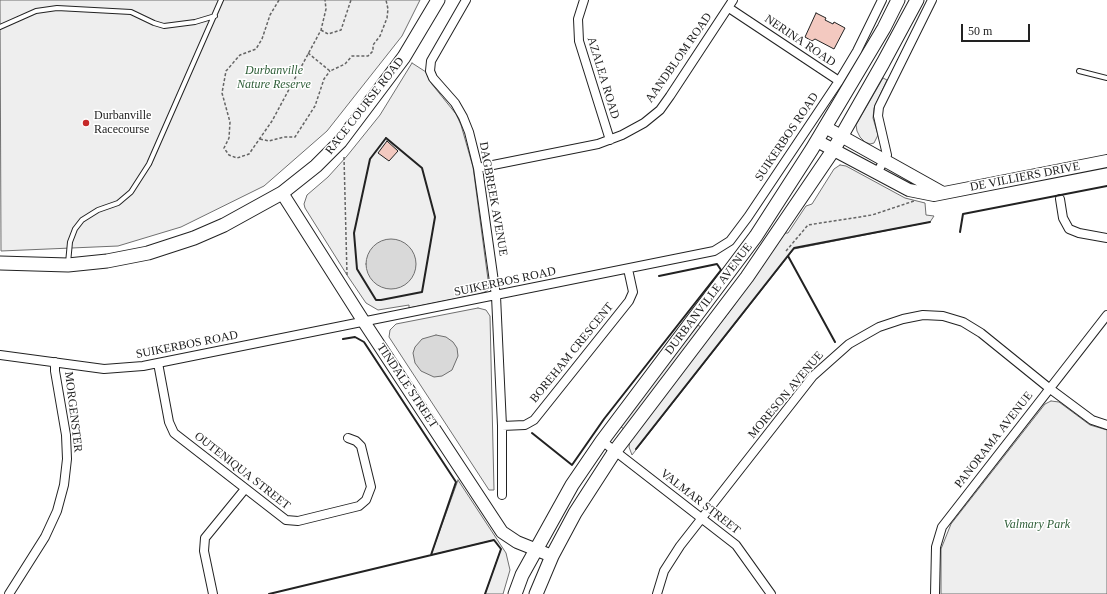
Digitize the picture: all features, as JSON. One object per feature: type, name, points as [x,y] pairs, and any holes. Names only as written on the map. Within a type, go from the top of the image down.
[{"type":"main road","name":"RACE COURSE ROAD","points":[[0,263],[68,266],[128,258],[194,238],[224,225],[282,193],[316,166],[340,142],[404,57],[438,0]]},
{"type":"main road","name":"DURBANVILLE AVENUE","points":[[515,594],[522,575],[560,504],[602,441],[734,266],[818,140],[884,28],[898,0]]},
{"type":"main road","name":"DURBANVILLE AVENUE","points":[[536,594],[552,556],[575,513],[615,451],[747,277],[834,149],[917,0]]},
{"type":"main road","points":[[825,127],[943,193]]},
{"type":"main road","name":"DE VILLIERS DRIVE","points":[[818,140],[877,173],[916,192],[934,195],[1107,161]]},
{"type":"main road","name":"TINDALE STREET","points":[[282,193],[364,322],[502,532],[512,539],[552,556]]},
{"type":"street","name":"DAGBREEK AVENUE","points":[[466,0],[432,61],[430,71],[433,78],[455,103],[463,117],[469,132],[478,168],[496,296],[502,426],[502,495]]},
{"type":"street","name":"AZALEA ROAD","points":[[584,0],[578,19],[579,41],[610,140]]},
{"type":"street","name":"AANDBLOM ROAD","points":[[478,168],[610,140],[633,130],[660,110],[733,0]]},
{"type":"street","name":"SUIKERBOS ROAD","points":[[0,355],[113,369],[158,364],[708,253],[720,248],[730,241],[748,217],[839,81],[857,51],[882,0]]},
{"type":"street","points":[[877,173],[886,155],[878,116],[879,107],[932,0]]},
{"type":"street","name":"NERINA ROAD","points":[[729,8],[839,81]]},
{"type":"street","points":[[1060,199],[1063,218],[1069,229],[1079,233],[1107,238]]},
{"type":"street","name":"BOREHAM CRESCENT","points":[[502,426],[524,425],[531,422],[562,384],[631,298],[632,289],[628,269]]},
{"type":"street","name":"MORESON AVENUE","points":[[657,594],[664,571],[680,546],[824,364],[849,344],[885,325],[903,319],[923,315],[943,316],[963,322],[981,333],[1049,388],[1092,420],[1107,425]]},
{"type":"street","name":"PANORAMA AVENUE","points":[[935,594],[936,547],[942,527],[1107,315]]},
{"type":"street","name":"MORGENSTER","points":[[9,594],[45,537],[57,512],[64,485],[67,459],[66,435],[55,371],[55,362]]},
{"type":"street","name":"OUTENIQUA STREET","points":[[158,364],[169,422],[172,430],[281,518],[290,521],[298,521],[359,506],[369,496],[370,483],[361,446],[356,441],[348,438]]},
{"type":"street","name":"VALMAR STREET","points":[[602,441],[736,545],[771,594]]},
{"type":"street","points":[[213,594],[204,551],[205,538],[245,489]]},
{"type":"lane","points":[[68,266],[70,242],[75,229],[82,220],[98,210],[118,203],[132,192],[149,164],[221,0]]},
{"type":"lane","points":[[0,26],[36,11],[57,8],[131,12],[164,26],[195,22],[215,16]]},
{"type":"lane","points":[[1079,70],[1107,78]]},
{"type":"path","points":[[279,0],[270,15],[262,39],[256,49],[240,55],[226,71],[222,93],[230,122],[229,138],[224,148],[229,155],[237,158],[249,154],[260,139],[321,30],[326,9],[325,0]]},
{"type":"path","points":[[321,30],[328,34],[341,30],[351,0]]},
{"type":"path","points":[[260,139],[268,141],[284,137],[295,137],[315,106],[324,79],[330,71],[345,64],[352,56],[365,57],[373,51],[373,45],[380,36],[386,18],[388,9],[386,0]]},
{"type":"path","points":[[308,53],[330,71]]},
{"type":"path","points":[[344,157],[347,275]]},
{"type":"path","points":[[786,251],[808,225],[872,215],[911,203],[915,200]]},
{"type":"green space","name":"Durbanville Nature Reserve","points":[[0,0],[420,0],[402,36],[327,131],[264,186],[181,227],[118,246],[1,251]]},
{"type":"green space","points":[[412,63],[426,72],[431,83],[456,114],[461,125],[473,167],[489,287],[487,291],[479,294],[409,308],[409,305],[378,310],[366,303],[305,208],[304,204],[307,195],[328,177],[380,115]]},
{"type":"green space","points":[[883,78],[887,80],[874,108],[873,118],[878,135],[874,143],[870,144],[865,142],[860,137],[856,125]]},
{"type":"green space","points":[[840,165],[846,166],[905,198],[925,203],[926,215],[934,216],[930,222],[794,249],[632,455],[629,447],[630,440],[733,307],[785,233],[788,233],[806,206],[812,204],[834,169]]},
{"type":"green space","points":[[478,308],[486,310],[490,316],[494,490],[489,490],[389,337],[390,330],[396,324]]},
{"type":"green space","points":[[698,325],[702,328],[624,429],[621,427],[632,410]]},
{"type":"green space","name":"Valmary Park","points":[[1051,401],[1059,402],[1090,425],[1107,430],[1107,594],[941,594],[941,549],[951,524],[1045,404]]},
{"type":"green space","points":[[458,480],[506,553],[510,570],[503,594],[485,594],[501,549],[494,540],[431,555]]},
{"type":"shaded area","points":[[386,239],[396,239],[409,246],[416,259],[416,269],[409,282],[396,289],[386,289],[377,285],[370,278],[366,269],[366,259],[370,250],[377,243]]},
{"type":"shaded area","points":[[436,335],[446,337],[453,342],[457,348],[458,356],[452,370],[442,376],[434,377],[421,371],[415,363],[413,353],[415,347],[422,339]]},
{"type":"building","points":[[816,13],[826,18],[825,20],[833,24],[834,22],[845,28],[834,49],[815,39],[812,41],[805,37]]},
{"type":"building","points":[[387,141],[398,151],[389,161],[378,153]]},
{"type":"wall","points":[[386,138],[422,168],[435,217],[422,292],[376,300],[357,269],[354,233],[370,159],[386,138]]},
{"type":"wall","points":[[960,232],[963,214],[1107,186]]},
{"type":"wall","points":[[636,449],[794,248],[930,222]]},
{"type":"wall","points":[[788,256],[835,342]]},
{"type":"wall","points":[[532,433],[572,465],[604,419],[721,270],[717,264],[659,276]]},
{"type":"wall","points":[[343,339],[355,337],[364,342],[456,482],[431,555]]},
{"type":"wall","points":[[269,594],[494,540],[501,549],[485,594]]},
{"type":"place","name":"Durbanville Racecourse","points":[[86,123]]}]
